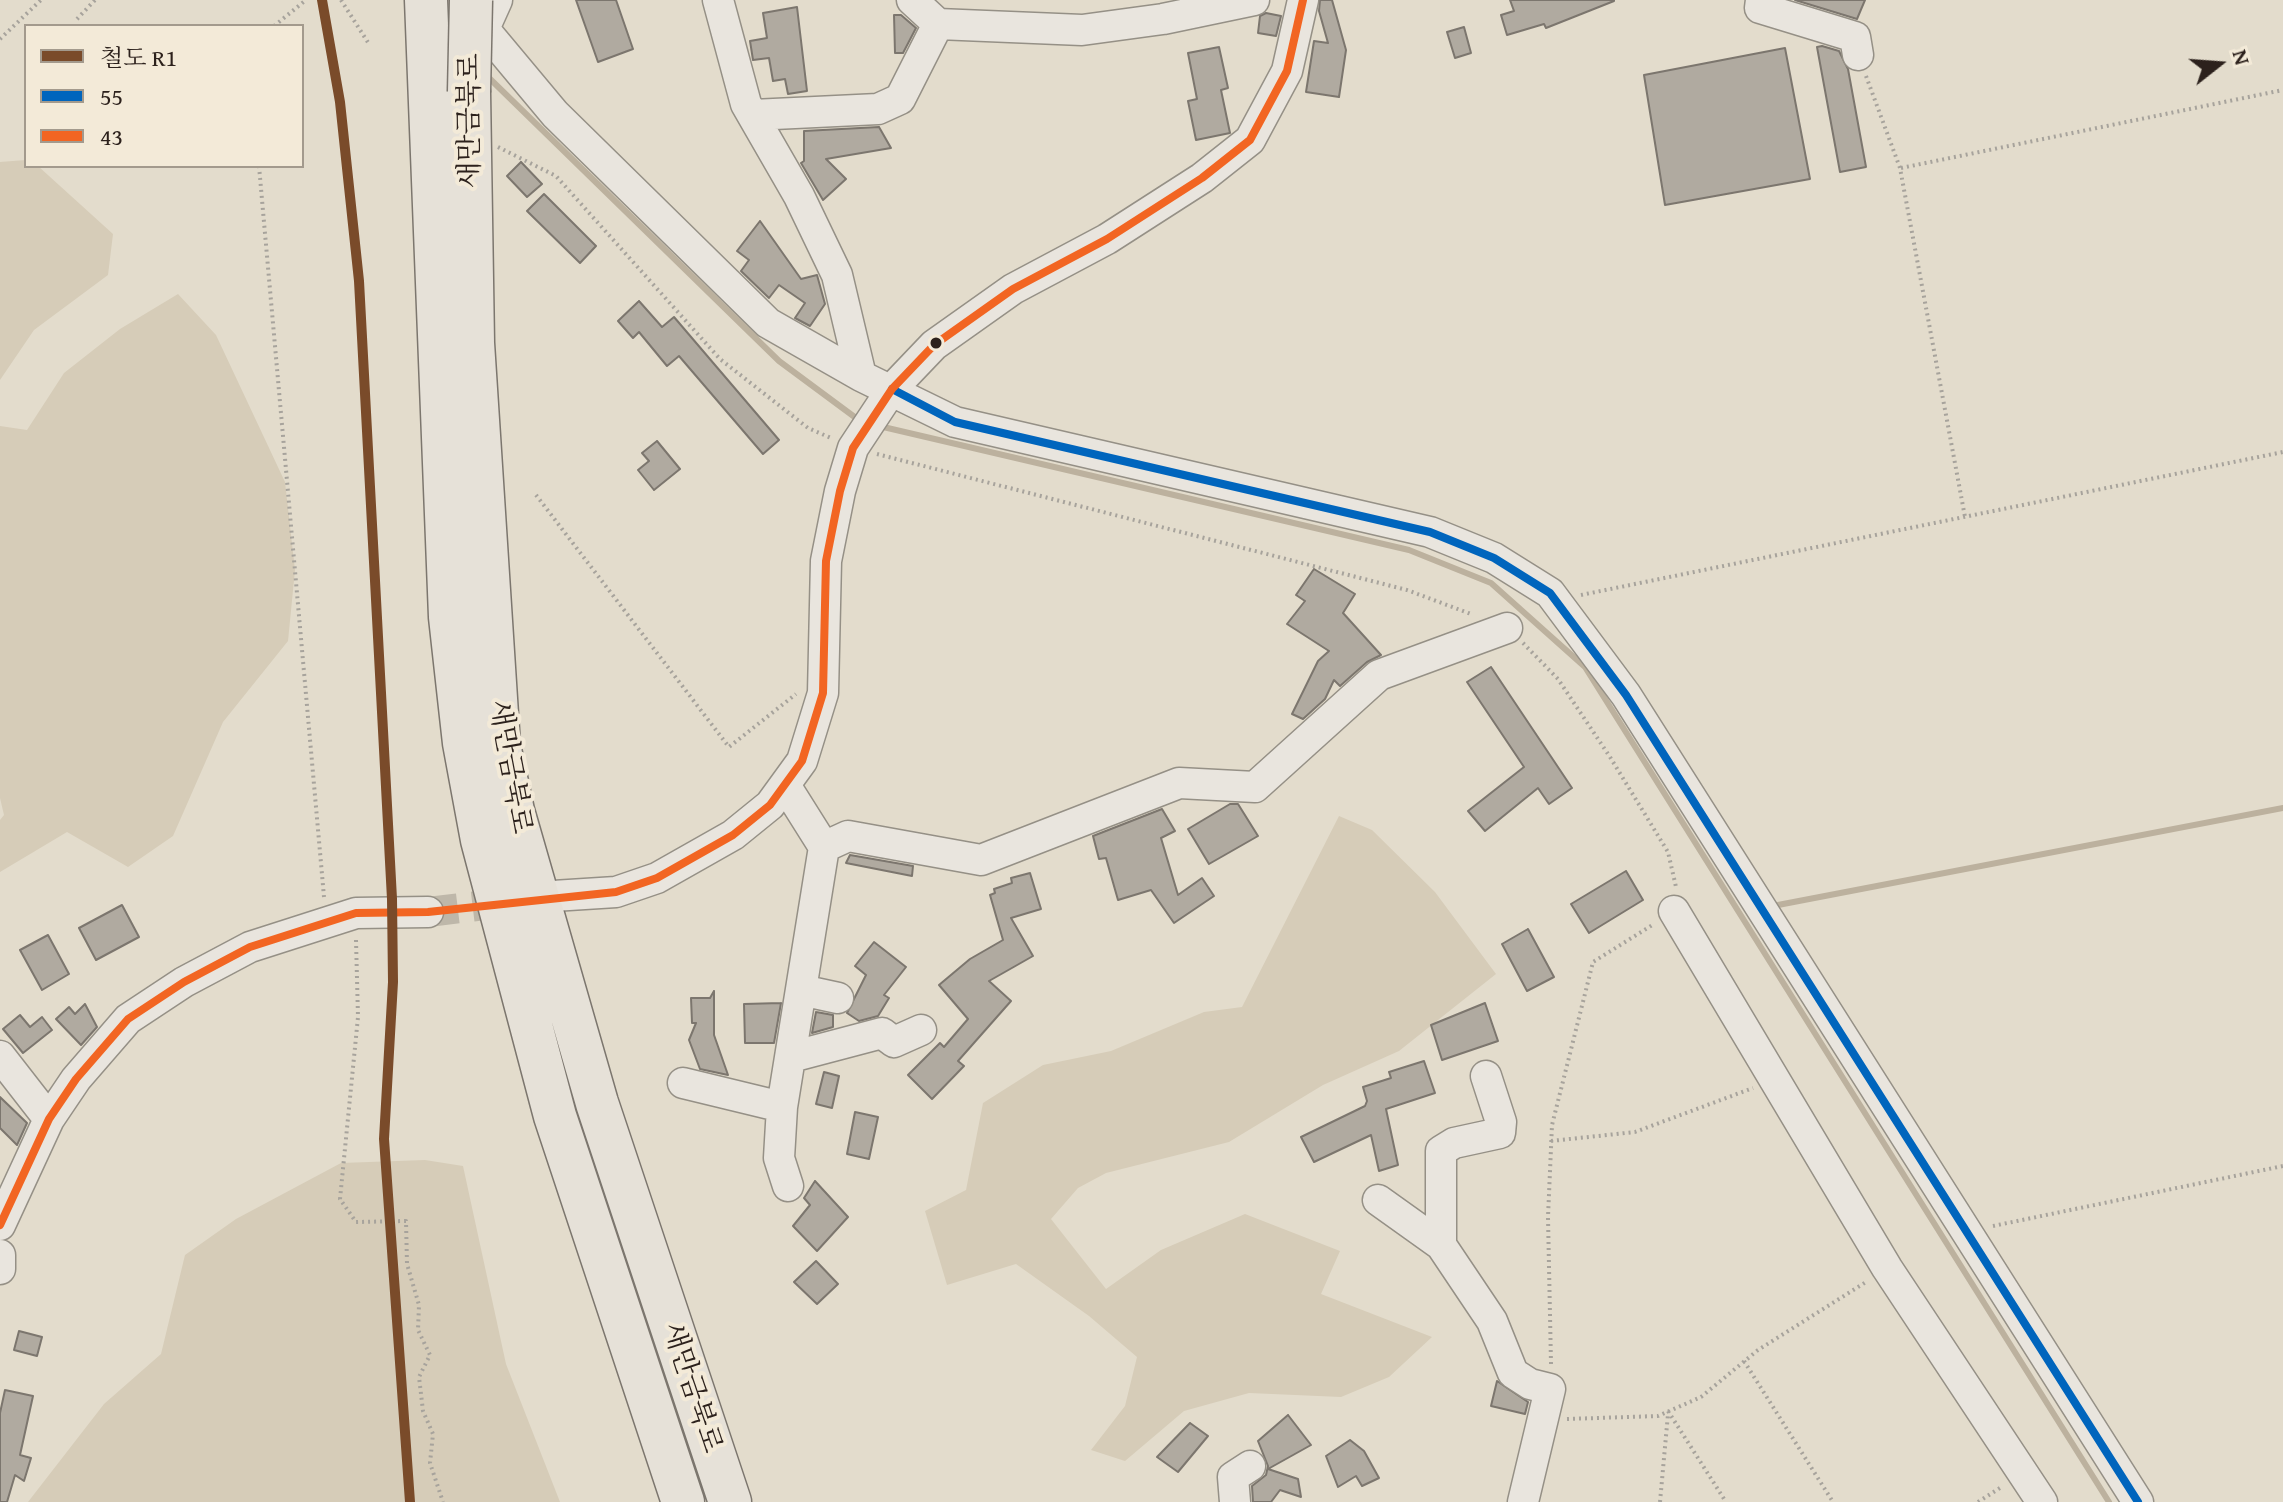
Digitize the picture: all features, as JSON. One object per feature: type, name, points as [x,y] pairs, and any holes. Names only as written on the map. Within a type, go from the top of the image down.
[{"type":"highway","name":"새만금북로","points":[[426,0],[450,617],[466,757],[482,840],[555,1116],[683,1502]]},
{"type":"highway","name":"새만금북로","points":[[471,0],[469,92],[474,385],[499,745],[513,811],[597,1103],[730,1502]]},
{"type":"street","points":[[497,0],[484,29],[555,114],[768,323],[861,376],[955,422],[1430,532],[1494,558],[1550,593],[1626,695],[2138,1502]]},
{"type":"street","points":[[718,0],[746,104],[799,196],[837,275],[861,376]]},
{"type":"street","points":[[912,0],[938,24],[1082,30],[1163,19],[1254,0]]},
{"type":"street","points":[[553,896],[616,892],[657,878],[733,835],[770,805],[802,761],[823,693],[826,561],[840,491],[853,448],[892,389],[934,345],[1013,289],[1107,239],[1202,178],[1250,140],[1287,71],[1303,0]]},
{"type":"street","points":[[1761,0],[1760,8],[1855,37],[1858,55]]},
{"type":"street","points":[[753,115],[878,109],[900,99],[938,24]]},
{"type":"street","points":[[824,847],[848,836],[981,860],[1179,783],[1255,787],[1379,675],[1507,628]]},
{"type":"street","points":[[785,785],[824,847],[782,1107],[779,1158],[788,1186]]},
{"type":"street","points":[[1674,911],[1887,1268],[2042,1502]]},
{"type":"street","points":[[0,1225],[49,1119],[76,1079],[128,1019],[184,982],[250,947],[356,913],[428,912]]},
{"type":"street","points":[[801,990],[838,998]]},
{"type":"street","points":[[791,1057],[882,1033],[894,1042],[921,1030]]},
{"type":"street","points":[[0,1056],[49,1119]]},
{"type":"street","points":[[1441,1245],[1441,1151],[1454,1143],[1500,1133],[1501,1122],[1486,1076]]},
{"type":"street","points":[[683,1083],[782,1107]]},
{"type":"street","points":[[1378,1200],[1441,1245],[1492,1321],[1513,1373],[1530,1384],[1550,1389],[1523,1502]]},
{"type":"street","points":[[0,1255],[0,1269]]},
{"type":"street","points":[[1235,1502],[1233,1477],[1250,1466]]},
{"type":"path","points":[[0,39],[41,0]]},
{"type":"path","points":[[77,19],[95,0]]},
{"type":"path","points":[[276,24],[306,0]]},
{"type":"path","points":[[341,0],[369,44]]},
{"type":"path","points":[[1858,55],[1900,168],[1965,517]]},
{"type":"path","points":[[1900,168],[2283,90]]},
{"type":"path","points":[[259,168],[326,924]]},
{"type":"path","points":[[1550,593],[1579,595],[2283,452]]},
{"type":"path","points":[[536,495],[729,747],[795,694],[823,693]]},
{"type":"path","points":[[1507,628],[1558,679],[1668,852],[1681,907],[1593,962],[1552,1125],[1550,1389]]},
{"type":"path","points":[[356,913],[358,1017],[340,1199],[356,1222],[406,1221],[407,1264],[419,1305],[418,1330],[430,1355],[419,1377],[423,1411],[433,1434],[430,1463],[443,1502]]},
{"type":"path","points":[[1551,1141],[1635,1132],[1774,1080]]},
{"type":"path","points":[[1967,1233],[2283,1166]]},
{"type":"path","points":[[1541,1420],[1658,1416],[1701,1397],[1744,1361],[1887,1268]]},
{"type":"path","points":[[1744,1361],[1833,1502]]},
{"type":"path","points":[[1660,1502],[1668,1411]]},
{"type":"path","points":[[1668,1411],[1726,1502]]},
{"type":"shaded area","points":[[24,160],[24,168],[40,168],[113,234],[108,275],[34,330],[0,380],[0,162]]},
{"type":"shaded area","points":[[178,294],[216,335],[285,482],[295,570],[288,641],[223,722],[173,836],[128,867],[67,832],[0,872],[0,820],[4,815],[0,798],[0,426],[27,430],[64,373],[120,329]]},
{"type":"shaded area","points":[[1339,816],[1372,830],[1435,892],[1496,974],[1399,1051],[1323,1085],[1229,1142],[1106,1173],[1078,1188],[1051,1219],[1106,1289],[1161,1250],[1245,1214],[1340,1251],[1321,1294],[1432,1337],[1389,1377],[1341,1397],[1249,1393],[1184,1411],[1125,1461],[1091,1450],[1125,1406],[1137,1357],[1089,1316],[1016,1264],[947,1285],[925,1211],[966,1190],[983,1103],[1043,1065],[1111,1051],[1204,1012],[1242,1007]]},
{"type":"shaded area","points":[[425,1160],[463,1166],[506,1364],[560,1502],[28,1502],[104,1404],[161,1354],[185,1255],[236,1219],[341,1163]]},
{"type":"building","points":[[576,0],[616,0],[633,49],[598,62]]},
{"type":"building","points":[[1320,0],[1332,0],[1346,50],[1339,97],[1306,92],[1314,41],[1328,43],[1319,11]]},
{"type":"building","points":[[1510,0],[1614,1],[1546,28],[1544,24],[1507,35],[1501,15],[1514,11]]},
{"type":"building","points":[[1795,0],[1865,0],[1857,19]]},
{"type":"building","points":[[797,7],[807,91],[788,94],[785,79],[773,81],[769,58],[753,60],[750,41],[767,38],[763,13]]},
{"type":"building","points":[[1266,13],[1281,16],[1276,36],[1258,33],[1260,16]]},
{"type":"building","points":[[894,15],[901,15],[916,28],[903,53],[895,53]]},
{"type":"building","points":[[1464,27],[1471,53],[1455,58],[1447,32]]},
{"type":"building","points":[[1219,47],[1228,88],[1221,90],[1230,133],[1196,140],[1188,101],[1197,99],[1188,53]]},
{"type":"building","points":[[1817,47],[1839,51],[1848,69],[1866,167],[1840,172]]},
{"type":"building","points":[[1785,48],[1810,179],[1665,205],[1644,75]]},
{"type":"building","points":[[879,127],[891,148],[826,159],[846,179],[823,200],[801,163],[804,161],[804,131]]},
{"type":"building","points":[[521,162],[542,184],[527,197],[507,176]]},
{"type":"building","points":[[544,194],[596,246],[580,263],[527,211]]},
{"type":"building","points":[[760,221],[801,279],[817,275],[825,304],[810,326],[795,318],[805,303],[779,285],[769,298],[741,271],[749,260],[737,251]]},
{"type":"building","points":[[639,301],[662,327],[674,317],[779,440],[763,454],[679,356],[667,366],[639,332],[633,338],[618,321]]},
{"type":"building","points":[[657,441],[680,469],[654,490],[638,470],[649,461],[642,453]]},
{"type":"building","points":[[1314,569],[1355,594],[1343,613],[1381,655],[1367,662],[1340,686],[1334,680],[1325,699],[1303,719],[1292,714],[1318,661],[1329,651],[1287,624],[1305,601],[1296,595]]},
{"type":"building","points":[[1491,667],[1572,788],[1549,804],[1538,788],[1485,831],[1468,811],[1524,767],[1467,682]]},
{"type":"building","points":[[1230,804],[1238,804],[1258,836],[1209,864],[1188,829]]},
{"type":"building","points":[[1162,809],[1175,831],[1161,838],[1178,895],[1202,878],[1214,896],[1174,923],[1151,890],[1118,900],[1106,858],[1099,859],[1093,836]]},
{"type":"building","points":[[850,855],[913,866],[912,876],[846,863]]},
{"type":"building","points":[[1626,871],[1643,900],[1589,933],[1571,904]]},
{"type":"building","points":[[1030,873],[1041,909],[1011,918],[1033,956],[989,981],[1011,1001],[958,1061],[964,1066],[932,1099],[908,1075],[940,1043],[944,1047],[968,1019],[939,985],[970,959],[1003,940],[990,895],[995,893],[994,889],[1012,883],[1011,878]]},
{"type":"building","points":[[122,905],[139,937],[96,960],[79,928]]},
{"type":"building","points":[[1528,929],[1554,977],[1527,991],[1502,944]]},
{"type":"building","points":[[48,935],[69,974],[42,990],[20,950]]},
{"type":"building","points":[[874,942],[906,967],[884,995],[889,998],[878,1016],[859,1021],[847,1013],[866,975],[855,966]]},
{"type":"building","points":[[714,991],[714,1035],[728,1075],[700,1069],[689,1040],[696,1023],[692,1023],[691,998],[710,998]]},
{"type":"building","points":[[781,1003],[774,1043],[745,1043],[744,1004]]},
{"type":"building","points":[[1485,1003],[1498,1041],[1442,1060],[1431,1025]]},
{"type":"building","points":[[85,1004],[97,1027],[81,1045],[56,1019],[69,1007],[75,1014]]},
{"type":"building","points":[[816,1012],[833,1015],[833,1027],[812,1033]]},
{"type":"building","points":[[20,1015],[30,1027],[42,1017],[52,1030],[23,1053],[3,1029]]},
{"type":"building","points":[[1424,1061],[1435,1093],[1386,1109],[1398,1165],[1379,1171],[1371,1135],[1314,1162],[1301,1137],[1365,1106],[1367,1101],[1363,1087],[1391,1078],[1389,1072]]},
{"type":"building","points":[[824,1072],[839,1076],[832,1108],[816,1104]]},
{"type":"building","points":[[0,1097],[27,1123],[17,1145],[0,1128]]},
{"type":"building","points":[[855,1112],[878,1117],[869,1159],[847,1154]]},
{"type":"building","points":[[815,1181],[848,1217],[817,1251],[793,1226],[810,1205],[804,1198]]},
{"type":"building","points":[[816,1261],[838,1284],[817,1304],[794,1282]]},
{"type":"building","points":[[19,1331],[42,1337],[37,1356],[14,1350]]},
{"type":"building","points":[[1497,1381],[1528,1402],[1525,1414],[1491,1406]]},
{"type":"building","points":[[5,1390],[33,1396],[20,1455],[31,1458],[24,1481],[15,1475],[7,1502],[0,1502],[0,1413]]},
{"type":"building","points":[[1288,1415],[1311,1445],[1268,1469],[1298,1479],[1301,1497],[1280,1490],[1271,1502],[1253,1502],[1252,1486],[1266,1475],[1268,1466],[1258,1441]]},
{"type":"building","points":[[1190,1423],[1208,1436],[1178,1472],[1157,1457]]},
{"type":"building","points":[[1350,1440],[1364,1451],[1379,1478],[1362,1486],[1356,1476],[1338,1487],[1326,1456]]},
{"type":"waterway","points":[[485,74],[779,361],[860,421]]},
{"type":"waterway","points":[[879,426],[1409,550],[1491,583],[1585,667],[2109,1502]]},
{"type":"waterway","points":[[1778,905],[2283,808]]},
{"type":"tunnel","points":[[428,912],[519,901]]},
{"type":"rail line","name":"R1","points":[[322,0],[340,102],[359,281],[392,899],[393,982],[384,1139],[410,1502]]},
{"type":"transit line","name":"43","points":[[0,1225],[49,1119],[76,1079],[128,1019],[184,982],[250,947],[356,913],[428,912],[616,892],[657,878],[733,835],[770,805],[802,761],[823,693],[826,561],[840,491],[853,448],[892,389],[934,345],[1013,289],[1107,239],[1202,178],[1250,140],[1287,71],[1303,0]]},
{"type":"transit line","name":"55","points":[[892,389],[955,422],[1430,532],[1494,558],[1550,593],[1626,695],[2138,1502]]}]
